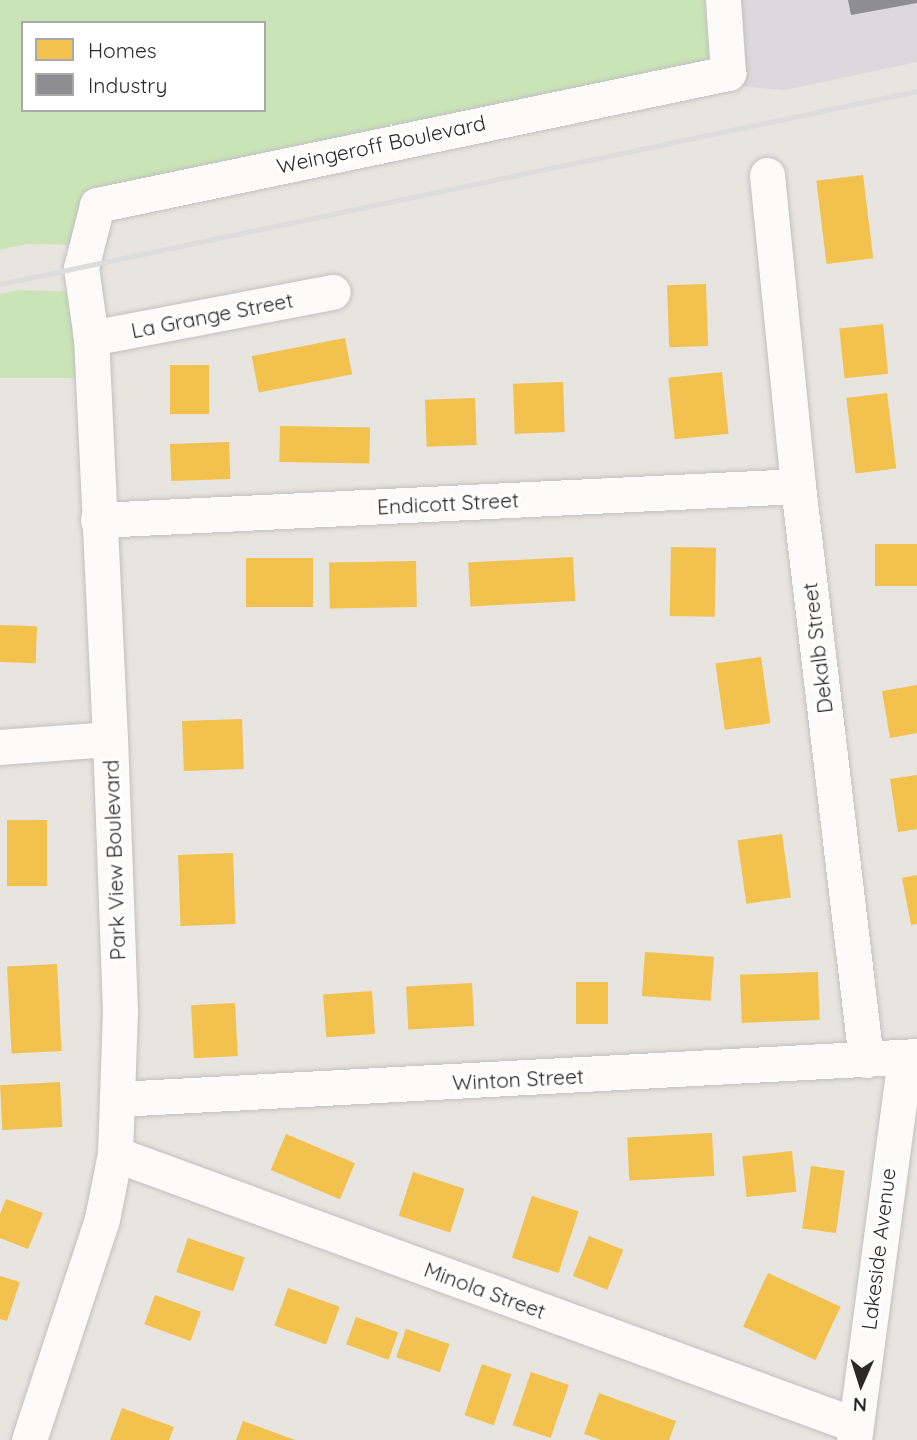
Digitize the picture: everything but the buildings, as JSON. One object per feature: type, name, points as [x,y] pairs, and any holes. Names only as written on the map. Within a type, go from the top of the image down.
[{"type":"street","name":"Weingeroff Boulevard","points":[[81,268],[97,205],[728,73],[723,0]]},
{"type":"street","name":"Dekalb Street","points":[[767,175],[798,485],[866,1060]]},
{"type":"street","name":"Park View Boulevard","points":[[29,1440],[103,1219],[115,1154],[118,1099],[120,1011],[110,739],[91,338],[81,268]]},
{"type":"street","name":"La Grange Street","points":[[91,338],[332,292]]},
{"type":"street","name":"Endicott Street","points":[[98,520],[798,485]]},
{"type":"street","points":[[0,747],[110,739]]},
{"type":"street","name":"Winton Street","points":[[118,1099],[911,1057]]},
{"type":"street","name":"Lakeside Avenue","points":[[855,1433],[911,1057]]},
{"type":"street","name":"Minola Street","points":[[115,1154],[855,1433]]},
{"type":"shaded area","points":[[722,0],[917,0],[917,62],[785,90],[716,84]]},
{"type":"green space","points":[[0,0],[722,0],[719,58],[113,187],[92,245],[26,244],[0,250]]},
{"type":"green space","points":[[18,290],[91,292],[90,378],[0,378],[0,294]]},
{"type":"railway","points":[[0,284],[917,91]]}]
